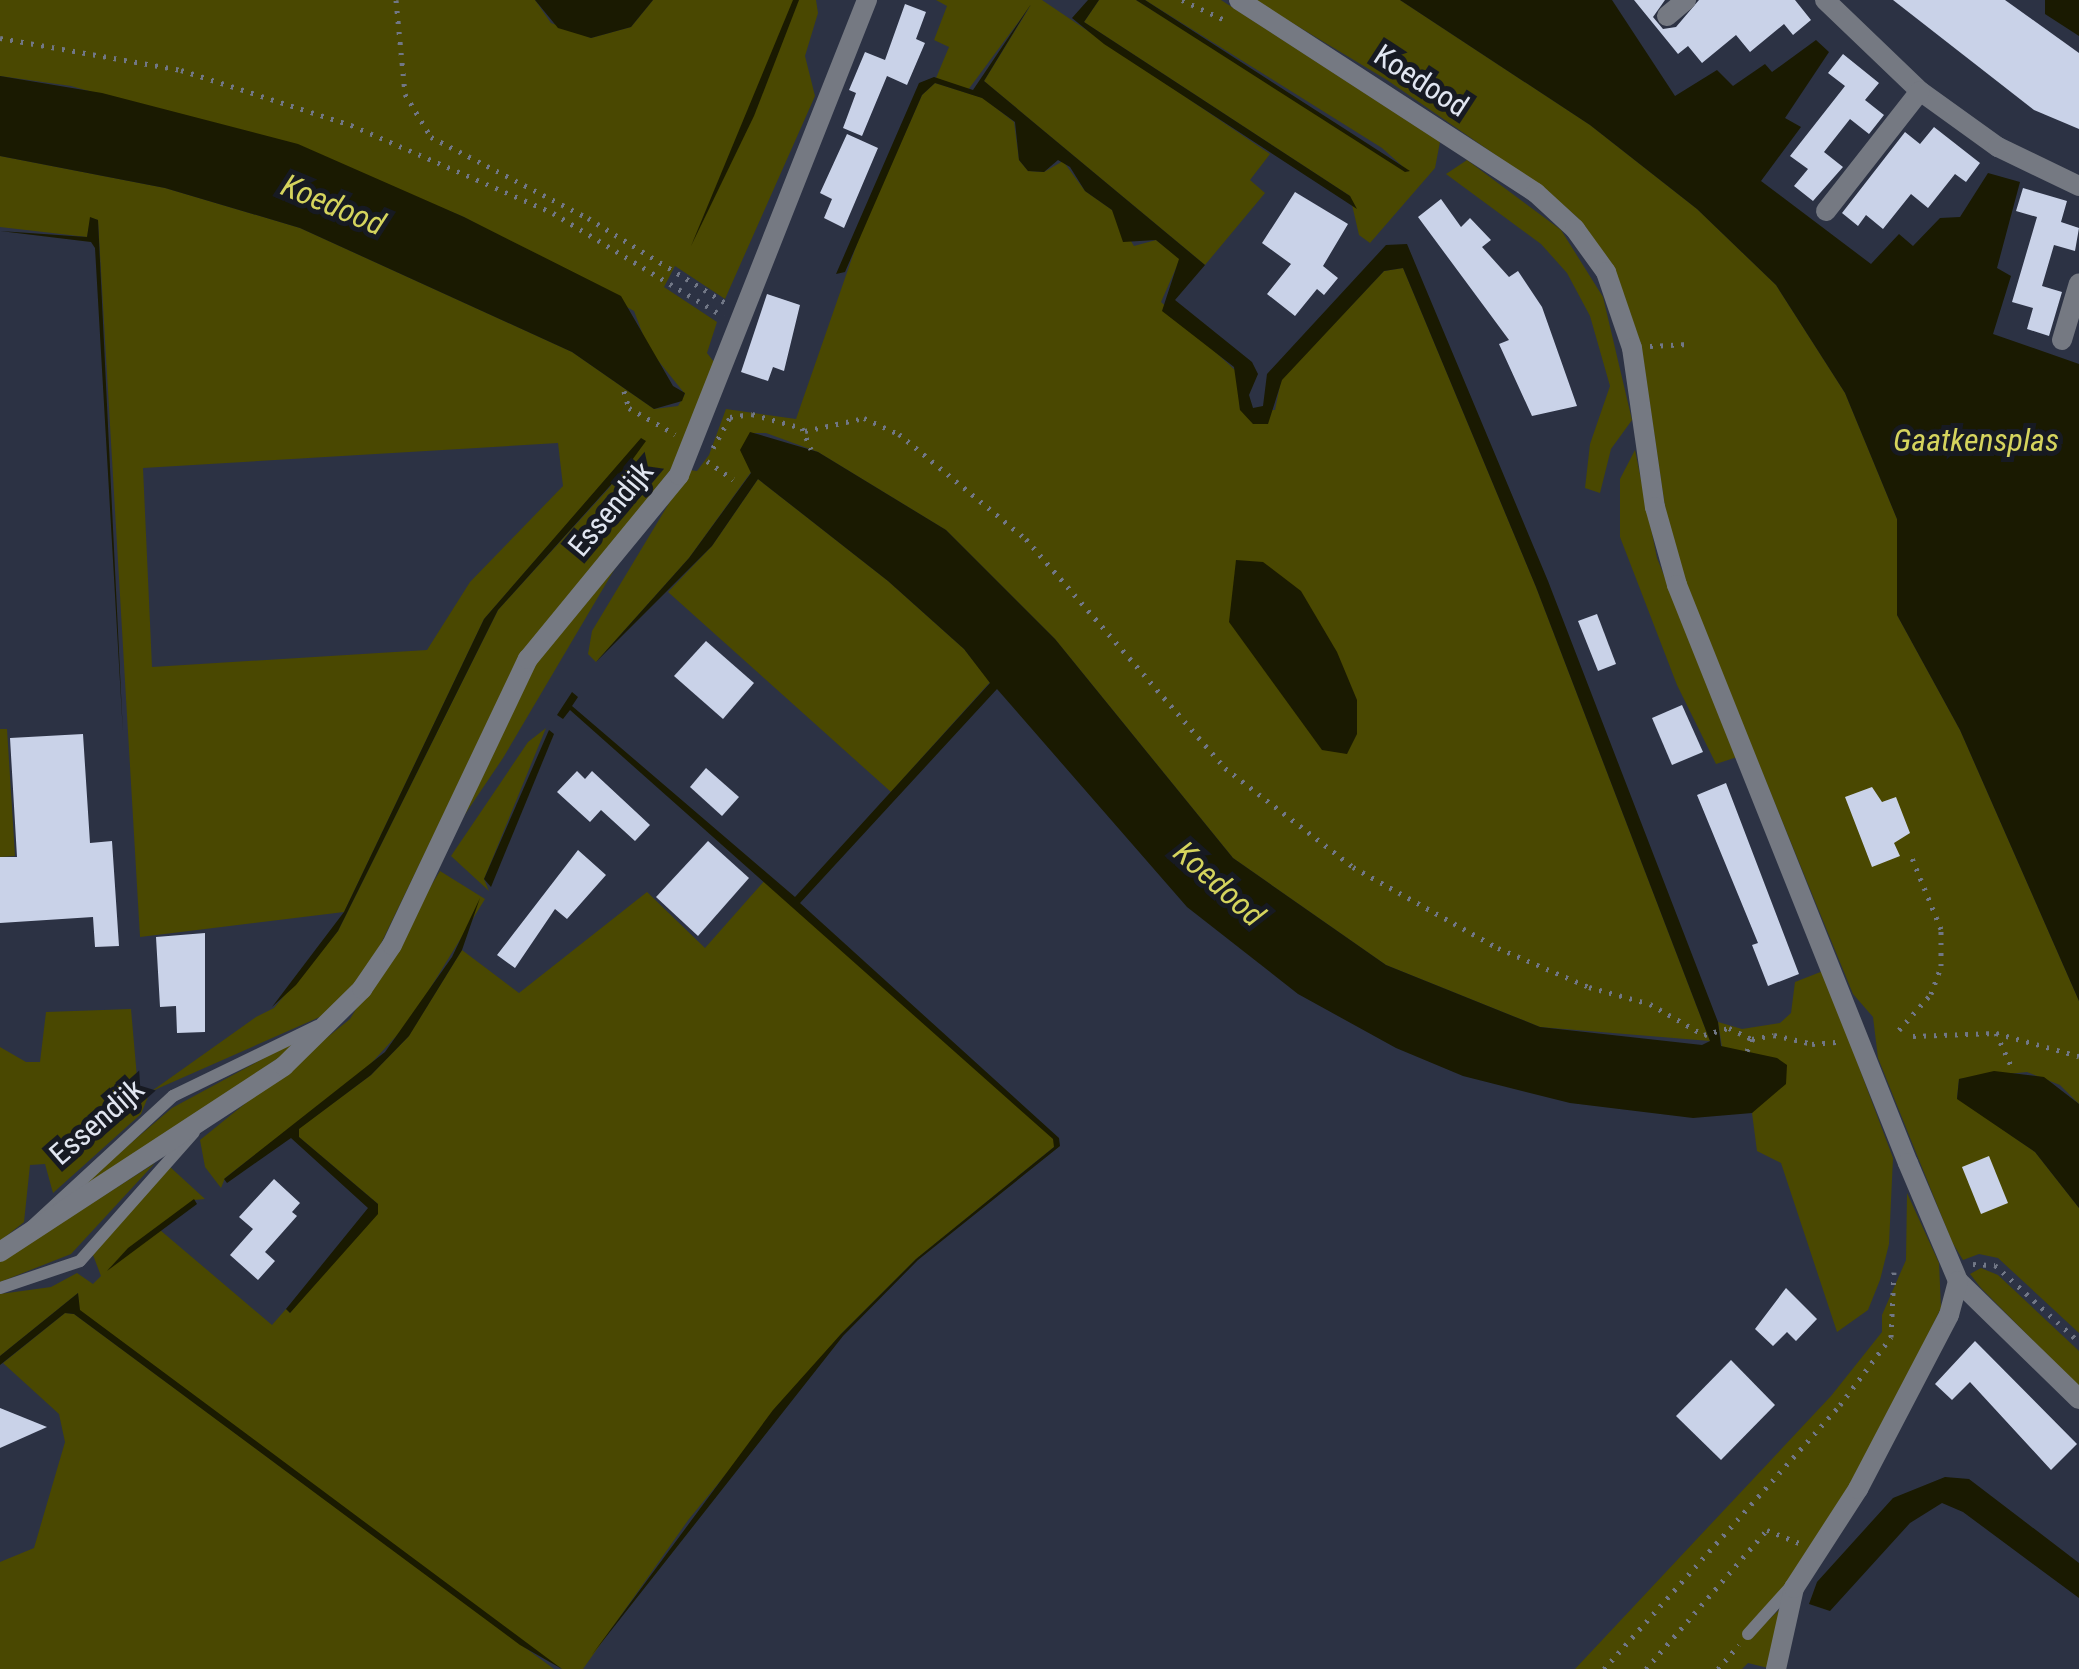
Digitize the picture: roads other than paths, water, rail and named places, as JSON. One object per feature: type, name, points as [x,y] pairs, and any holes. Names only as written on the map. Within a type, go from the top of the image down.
[{"type":"street","name":"Essendijk","points":[[0,1252],[284,1066],[334,1021],[392,945],[528,659],[679,474],[738,315],[867,0]]},
{"type":"street","name":"Koedood","points":[[1239,0],[1556,210],[1606,272],[1632,348],[1655,507],[1677,586],[1958,1281],[2079,1399]]},
{"type":"street","points":[[1667,16],[1686,0]]},
{"type":"street","points":[[1826,0],[1920,91],[1998,147],[2079,186]]},
{"type":"street","points":[[1826,210],[1920,91]]},
{"type":"street","points":[[2062,340],[2079,283]]},
{"type":"street","points":[[1776,1669],[1802,1574],[1858,1489],[1949,1316],[1958,1281]]},
{"type":"lane","name":"Essendijk","points":[[24,1237],[66,1189],[173,1096],[334,1021]]},
{"type":"lane","name":"Essendijk","points":[[0,1288],[80,1261],[206,1119]]},
{"type":"lane","points":[[1748,1634],[1802,1574]]},
{"type":"water","points":[[535,0],[653,0],[631,27],[591,38],[558,28]]},
{"type":"water","points":[[793,0],[799,0],[754,116],[691,246]]},
{"type":"water","points":[[1088,0],[1099,0],[1084,22],[1350,196],[1357,209],[1104,44],[1072,18]]},
{"type":"water","points":[[1136,0],[1145,0],[1410,171],[1405,172]]},
{"type":"water","name":"Gaatkensplas","points":[[1400,0],[1612,0],[1675,96],[1717,70],[1733,86],[1765,64],[1772,72],[1816,40],[1829,52],[1785,118],[1801,127],[1761,181],[1871,264],[1899,234],[1913,246],[1940,218],[1960,217],[1988,173],[2020,182],[1997,268],[2011,276],[1993,334],[2079,364],[2079,1001],[1960,730],[1897,615],[1897,519],[1845,393],[1776,285],[1697,209],[1590,125]]},
{"type":"water","points":[[2045,0],[2079,0],[2079,36],[2045,14]]},
{"type":"water","points":[[1031,4],[984,81],[1205,265],[1175,300],[1252,362],[1258,374],[1249,395],[1253,408],[1263,406],[1267,374],[1386,245],[1407,244],[1548,581],[1718,1022],[1721,1046],[1777,1058],[1787,1065],[1786,1084],[1752,1113],[1693,1118],[1570,1103],[1463,1076],[1396,1048],[1298,994],[1187,907],[997,689],[800,903],[1059,1138],[1060,1146],[918,1260],[843,1336],[591,1656],[773,1410],[841,1334],[916,1259],[1054,1147],[1053,1139],[570,710],[563,719],[557,715],[572,692],[578,697],[572,706],[795,897],[990,683],[964,649],[888,581],[758,479],[712,546],[596,662],[689,558],[751,473],[740,450],[750,432],[818,452],[946,530],[1055,639],[1233,858],[1386,965],[1540,1027],[1702,1045],[1710,1041],[1536,587],[1403,268],[1384,271],[1282,380],[1268,424],[1253,424],[1240,410],[1234,367],[1162,311],[1179,259],[1156,240],[1123,242],[1112,210],[1085,191],[1070,167],[1058,160],[1044,172],[1028,171],[1019,160],[1015,122],[982,98],[935,83],[922,95],[845,272],[836,274],[919,83],[934,77],[973,90]]},
{"type":"water","points":[[0,76],[102,93],[298,144],[464,217],[621,296],[673,386],[685,393],[682,401],[654,409],[572,352],[300,228],[165,188],[0,156]]},
{"type":"water","points":[[90,217],[98,220],[123,734],[95,248],[91,242],[0,231],[87,237]]},
{"type":"water","points":[[641,438],[646,441],[627,467],[498,610],[338,931],[296,985],[272,1007],[344,912],[484,619]]},
{"type":"water","points":[[1236,560],[1263,562],[1301,591],[1337,652],[1357,700],[1357,734],[1347,754],[1322,750],[1229,622]]},
{"type":"water","points":[[549,730],[554,734],[491,887],[484,879]]},
{"type":"water","points":[[480,898],[462,950],[409,1036],[371,1075],[299,1129],[299,1137],[378,1204],[378,1214],[290,1313],[286,1309],[368,1208],[291,1138],[227,1183],[224,1179],[385,1052],[452,957]]},
{"type":"water","points":[[1994,1071],[2044,1077],[2079,1104],[2079,1208],[2035,1152],[1957,1099],[1959,1079]]},
{"type":"water","points":[[194,1199],[197,1204],[107,1271],[128,1248]]},
{"type":"water","points":[[78,1293],[80,1310],[562,1669],[520,1645],[74,1314],[65,1313],[0,1365],[0,1356]]},
{"type":"water","points":[[1945,1477],[1969,1479],[2079,1563],[2079,1598],[1963,1512],[1942,1503],[1910,1523],[1830,1611],[1809,1604],[1817,1582],[1893,1498]]}]
